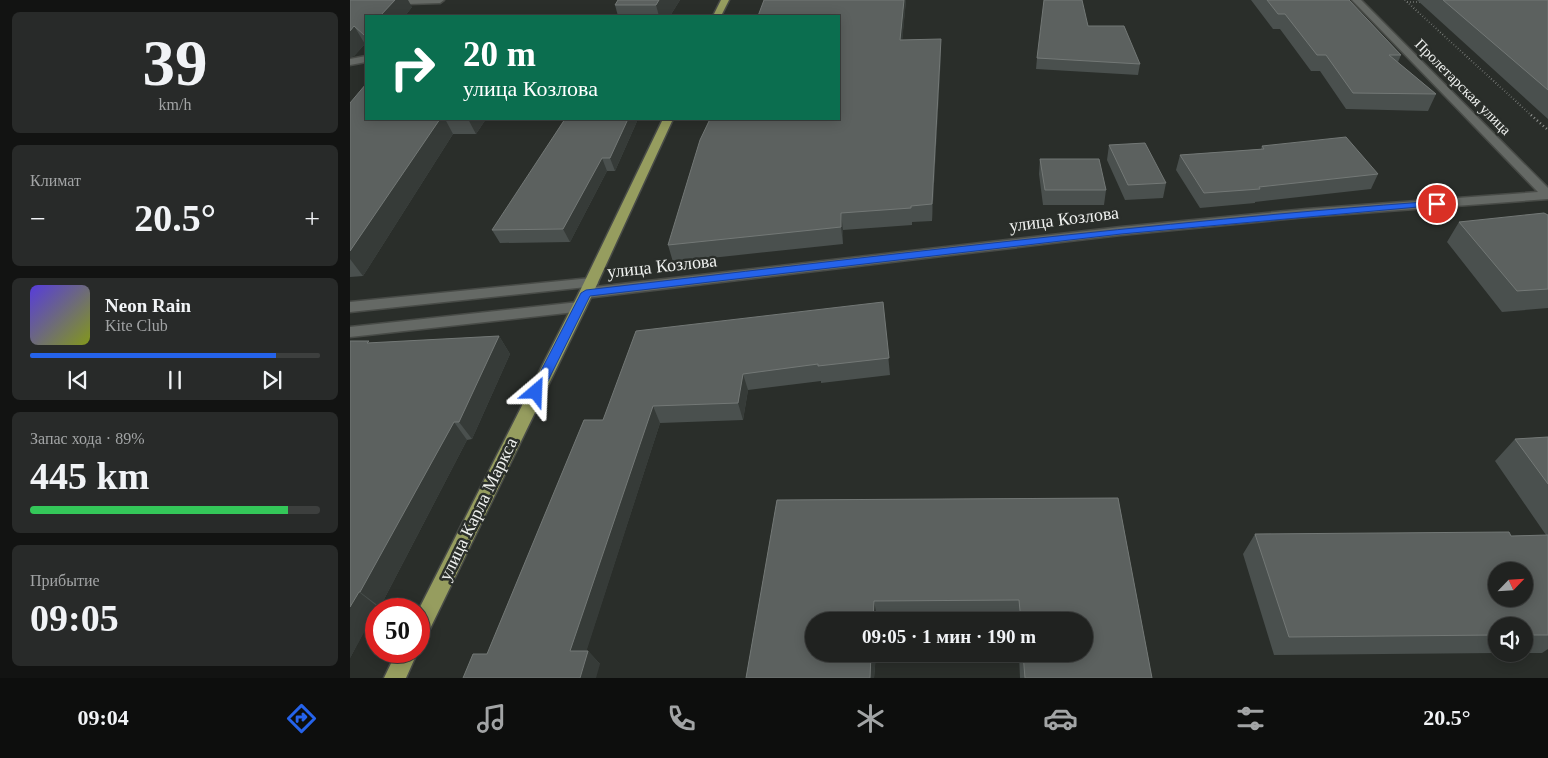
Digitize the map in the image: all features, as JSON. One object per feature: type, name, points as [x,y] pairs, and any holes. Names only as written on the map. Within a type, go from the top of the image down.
[{"type":"main road","points":[[718,15],[725,0]]},
{"type":"main road","name":"улица Карла Маркса","points":[[430,608],[586,294],[668,120]]},
{"type":"main road","points":[[395,678],[402,663]]},
{"type":"street","points":[[350,13],[375,3],[440,0]]},
{"type":"street","name":"Пролетарская улица","points":[[1356,0],[1548,195]]},
{"type":"street","points":[[350,62],[365,59]]},
{"type":"street","name":"улица Козлова","points":[[350,332],[586,294],[1131,230],[1307,213],[1548,195]]},
{"type":"street","name":"улица Козлова","points":[[350,307],[586,294]]},
{"type":"path","points":[[1406,1],[1426,2]]},
{"type":"path","points":[[1406,1],[1548,130]]},
{"type":"building","points":[[350,0],[395,0],[381,15],[365,15],[364,35],[354,26],[350,31]]},
{"type":"building","points":[[618,0],[659,0],[656,5],[615,5]]},
{"type":"building","points":[[764,0],[904,0],[900,40],[941,39],[932,204],[911,206],[911,208],[841,213],[841,227],[668,245],[700,140],[710,120],[840,120],[840,15],[758,15]]},
{"type":"building","points":[[1044,0],[1082,0],[1088,26],[1124,26],[1140,64],[1037,58]]},
{"type":"building","points":[[1267,0],[1349,0],[1401,55],[1389,55],[1436,94],[1353,93],[1326,55],[1317,55],[1285,14],[1278,14]]},
{"type":"building","points":[[1443,0],[1548,0],[1548,90]]},
{"type":"building","points":[[365,85],[365,120],[439,120],[350,251],[350,103]]},
{"type":"building","points":[[564,120],[628,120],[610,158],[602,158],[563,229],[492,230]]},
{"type":"building","points":[[1346,137],[1378,174],[1259,187],[1260,189],[1204,193],[1180,155],[1264,149],[1262,146]]},
{"type":"building","points":[[1145,143],[1166,183],[1128,185],[1109,145]]},
{"type":"building","points":[[1040,159],[1099,159],[1106,190],[1045,190]]},
{"type":"building","points":[[1544,213],[1548,215],[1548,289],[1517,291],[1459,222]]},
{"type":"building","points":[[883,302],[889,358],[818,366],[818,364],[743,374],[738,403],[653,406],[570,651],[588,651],[580,678],[463,678],[473,654],[487,654],[584,420],[603,420],[636,331]]},
{"type":"building","points":[[499,336],[459,422],[454,422],[350,607],[350,341],[369,341],[367,343]]},
{"type":"building","points":[[1548,437],[1548,484],[1515,439]]},
{"type":"building","points":[[1118,498],[1152,678],[1025,678],[1024,662],[1093,662],[1093,612],[1020,612],[1019,600],[874,601],[873,612],[805,612],[805,662],[871,662],[870,678],[746,678],[777,500]]},
{"type":"building","points":[[1509,532],[1511,536],[1548,535],[1548,635],[1533,635],[1533,617],[1488,617],[1488,635],[1289,637],[1255,534]]},
{"type":"route","points":[[536,392],[586,293],[1121,231],[1307,213],[1437,204]]}]
